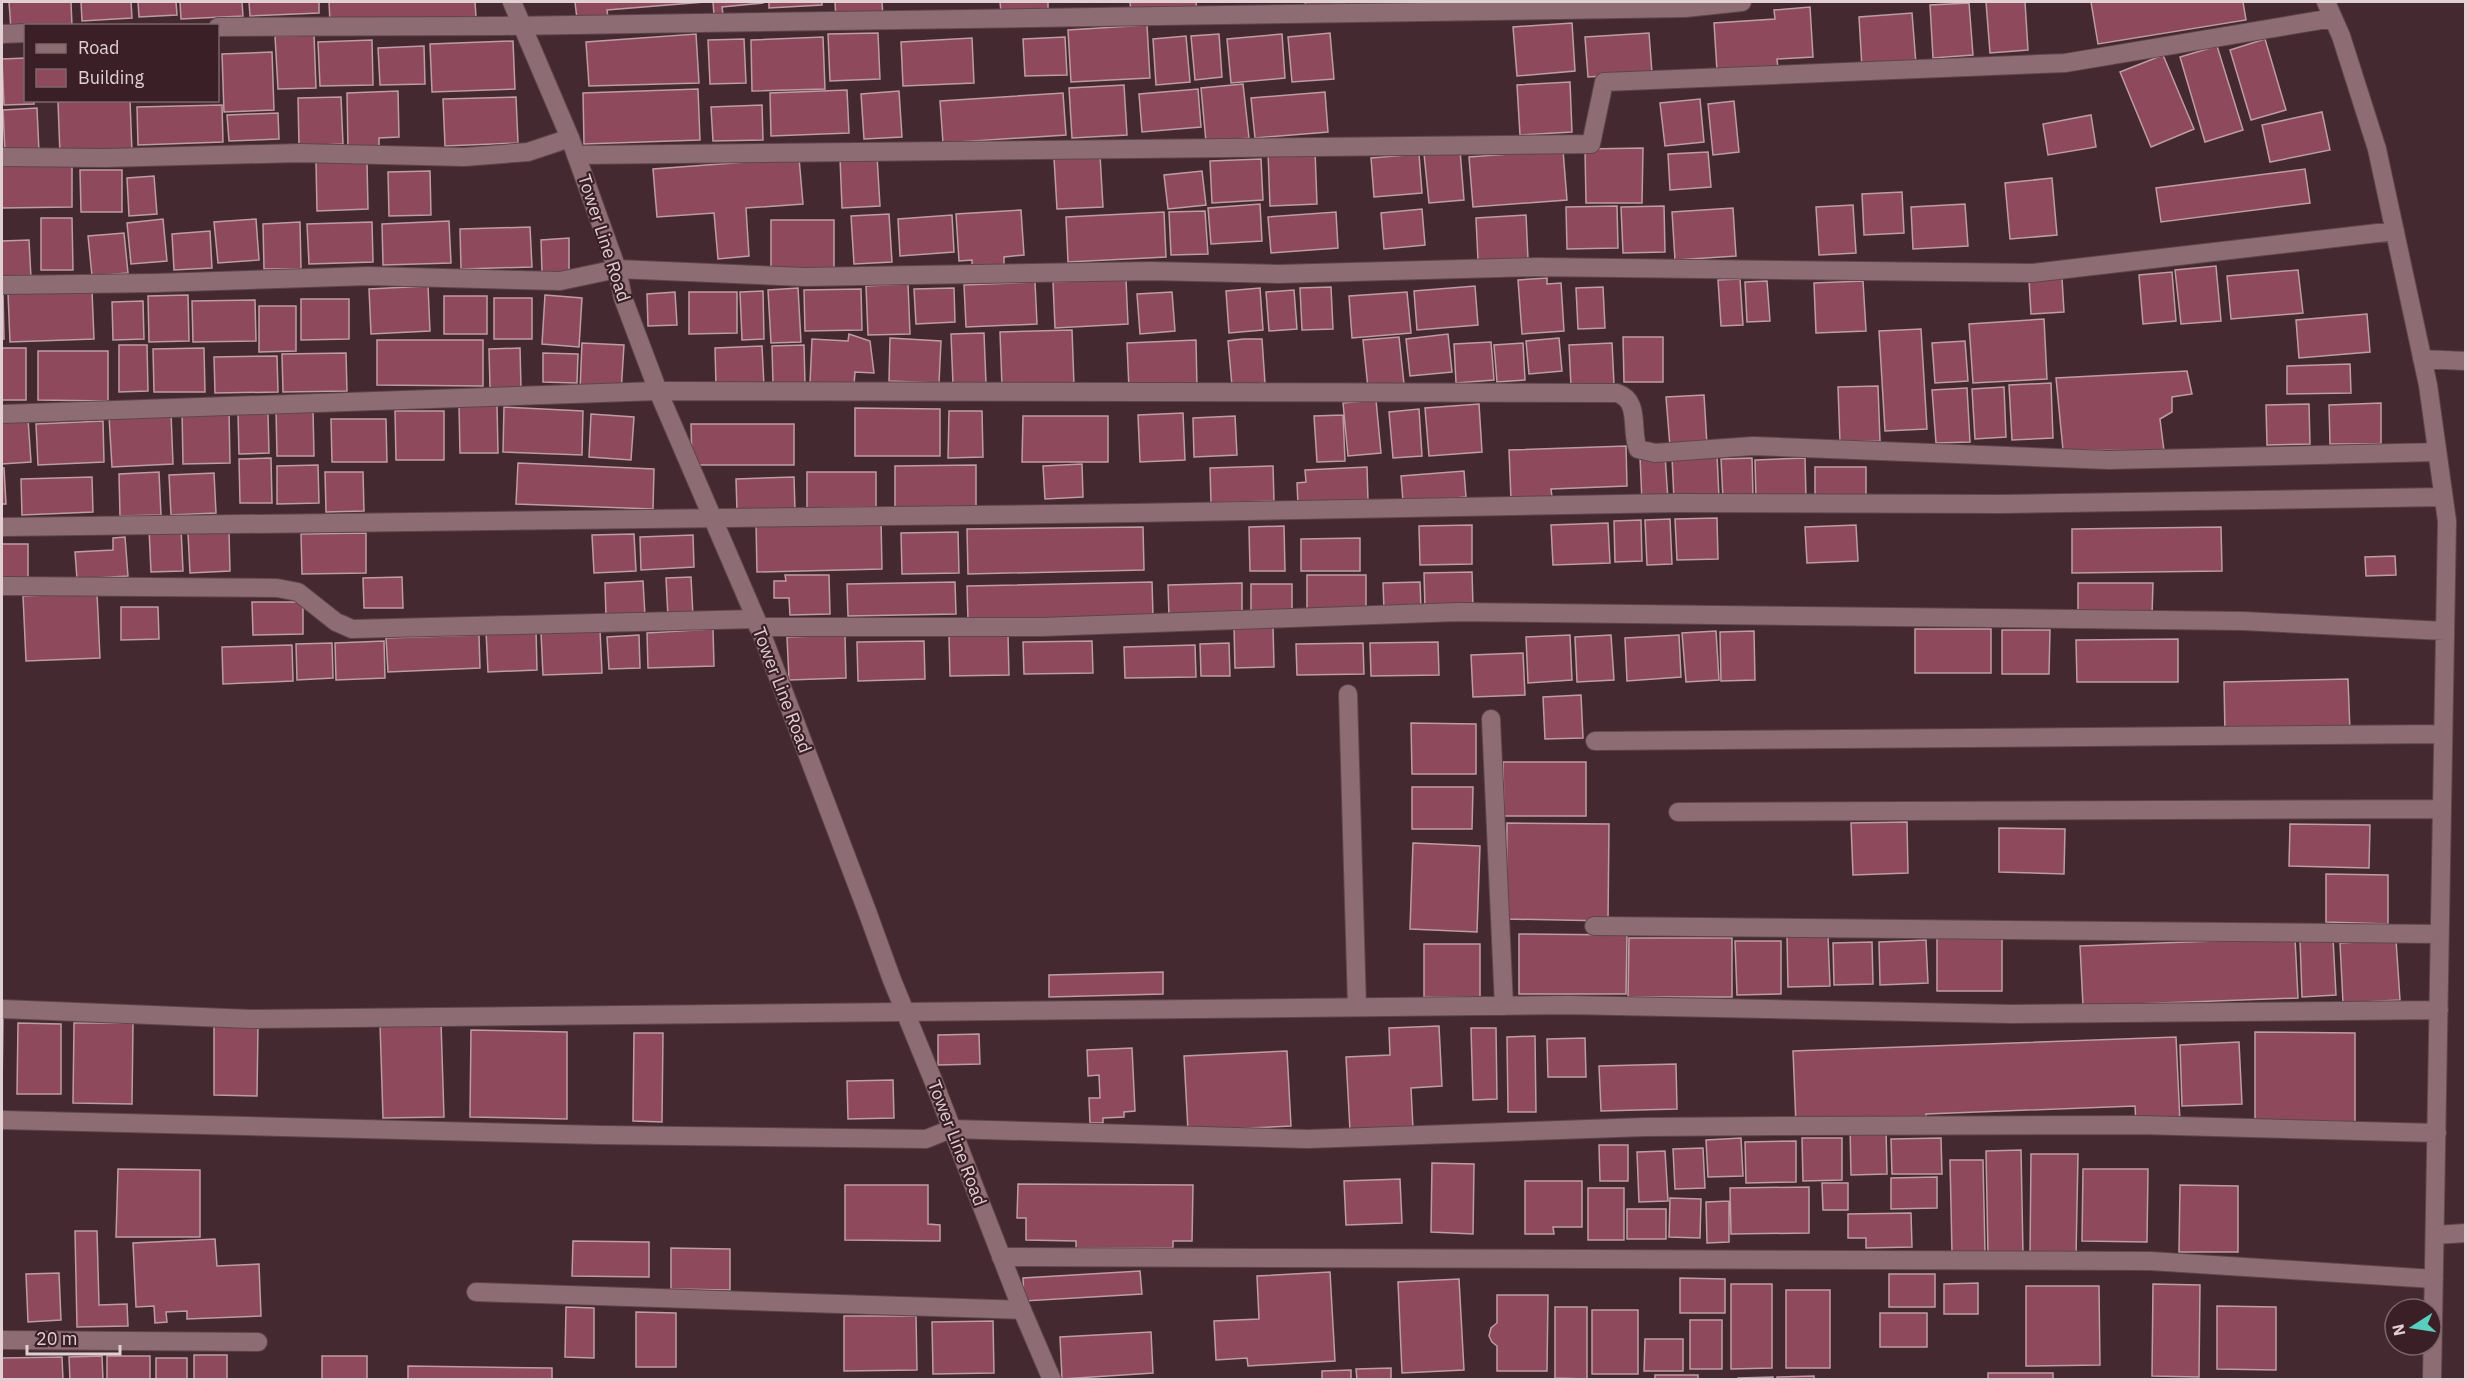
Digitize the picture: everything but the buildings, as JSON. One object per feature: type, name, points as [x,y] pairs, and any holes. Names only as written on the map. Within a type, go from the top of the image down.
[{"type":"street","name":"Tower Line Road","points":[[512,2],[573,146],[617,269],[622,298],[658,391],[757,623],[951,1129],[1052,1380]]},
{"type":"street","points":[[219,27],[521,26],[1685,8],[1742,2]]},
{"type":"street","points":[[2,157],[105,158],[299,153],[464,157],[573,146],[1591,144],[1604,82],[2065,63],[2330,10],[2377,149],[2422,359],[2447,521],[2432,1380]]},
{"type":"street","points":[[2,34],[24,33]]},
{"type":"street","points":[[2,285],[369,276],[560,281],[617,269],[805,277],[1151,271],[1278,273],[1538,267],[2032,273],[2395,231]]},
{"type":"street","points":[[2422,359],[2466,361]]},
{"type":"street","points":[[2,414],[658,391],[1617,393],[1626,396],[1631,404],[1638,449],[1655,453],[1754,446],[2109,460],[2437,452]]},
{"type":"street","points":[[2,527],[714,519],[1662,504],[2003,504],[2443,497]]},
{"type":"street","points":[[2,586],[277,588],[298,592],[336,622],[352,629],[757,623],[1042,627],[1458,612],[2243,621],[2445,631]]},
{"type":"street","points":[[1348,694],[1357,1007]]},
{"type":"street","points":[[1491,719],[1504,1006]]},
{"type":"street","points":[[1595,741],[2443,734]]},
{"type":"street","points":[[1678,812],[2442,810]]},
{"type":"street","points":[[1594,926],[2440,934]]},
{"type":"street","points":[[2,1009],[251,1019],[905,1010],[1504,1006],[2012,1014],[2439,1010]]},
{"type":"street","points":[[2,1119],[601,1135],[926,1139],[951,1129],[1308,1139],[1645,1127],[1771,1126],[2140,1125],[2437,1133]]},
{"type":"street","points":[[2435,1235],[2466,1233]]},
{"type":"street","points":[[1001,1257],[2150,1261],[2434,1279]]},
{"type":"street","points":[[476,1292],[1022,1310]]},
{"type":"street","points":[[2,1340],[258,1342]]}]
